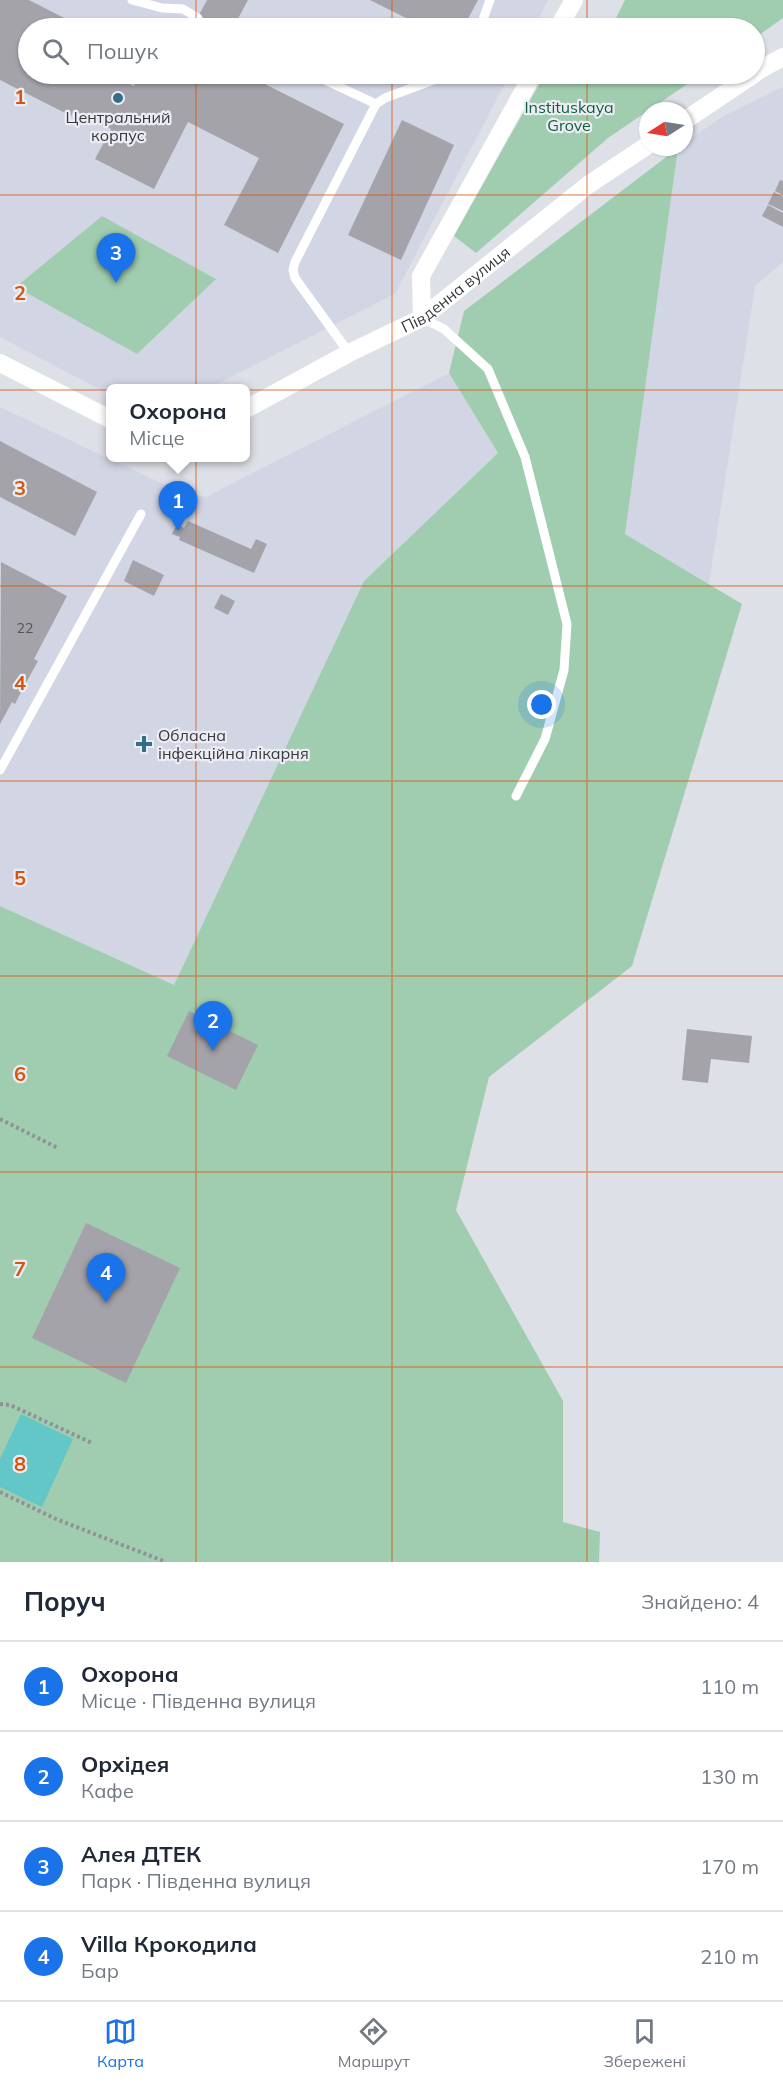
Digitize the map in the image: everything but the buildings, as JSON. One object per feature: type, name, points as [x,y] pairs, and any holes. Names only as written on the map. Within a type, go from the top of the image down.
[{"type":"street","points":[[564,18],[574,0]]},
{"type":"street","points":[[765,67],[783,57]]},
{"type":"street","points":[[422,318],[421,276],[528,84]]},
{"type":"street","points":[[693,115],[738,84]]},
{"type":"street","name":"Південна вулиця","points":[[250,406],[349,353],[422,318],[588,185],[639,151]]},
{"type":"street","points":[[0,363],[106,416]]},
{"type":"lane","points":[[132,0],[162,8],[185,4],[198,18]]},
{"type":"lane","points":[[484,18],[490,0]]},
{"type":"lane","points":[[333,84],[376,104]]},
{"type":"lane","points":[[349,353],[295,278],[293,270],[295,262],[376,104],[385,98],[423,84]]},
{"type":"lane","points":[[422,318],[444,329],[488,369],[525,457],[567,624],[564,670],[545,739],[516,796]]},
{"type":"lane","points":[[0,770],[141,514]]},
{"type":"path","points":[[0,1119],[58,1148]]},
{"type":"path","points":[[0,1404],[10,1405],[92,1443]]},
{"type":"path","points":[[0,1492],[56,1519],[166,1562]]},
{"type":"shaded area","points":[[0,0],[548,0],[539,18],[18,18],[18,84],[505,84],[395,294],[217,384],[106,384],[106,393],[0,337]]},
{"type":"shaded area","points":[[783,87],[783,262],[755,286],[709,584],[625,534],[677,156],[693,156],[693,138],[723,116]]},
{"type":"shaded area","name":"Обласна інфекційна лікарня","points":[[449,373],[498,453],[364,581],[174,985],[0,906],[0,407],[106,457],[106,462],[116,462],[182,493],[206,497]]},
{"type":"green space","points":[[625,0],[783,0],[783,18],[765,31],[765,18],[616,18]]},
{"type":"green space","name":"Іnstituskaya Grove","points":[[539,84],[687,84],[661,102],[639,102],[639,117],[608,138],[476,253],[454,236]]},
{"type":"green space","points":[[667,156],[677,156],[625,534],[742,604],[632,966],[489,1077],[456,1210],[563,1401],[563,1522],[600,1532],[599,1562],[0,1562],[0,906],[174,985],[364,581],[498,453],[449,373],[464,311]]},
{"type":"green space","points":[[102,216],[216,279],[137,354],[16,287]]},
{"type":"water","points":[[21,1414],[73,1439],[42,1507],[0,1487],[0,1459]]},
{"type":"place","name":"Центральний корпус","points":[[118,98]]},
{"type":"place","name":"Алея ДТЕК","points":[[116,283]]},
{"type":"place","name":"Охорона","points":[[178,531]]},
{"type":"place","name":"Обласна інфекційна лікарня","points":[[144,744]]},
{"type":"place","name":"Орхідея","points":[[213,1051]]},
{"type":"place","name":"Villa Крокодила","points":[[106,1303]]}]
